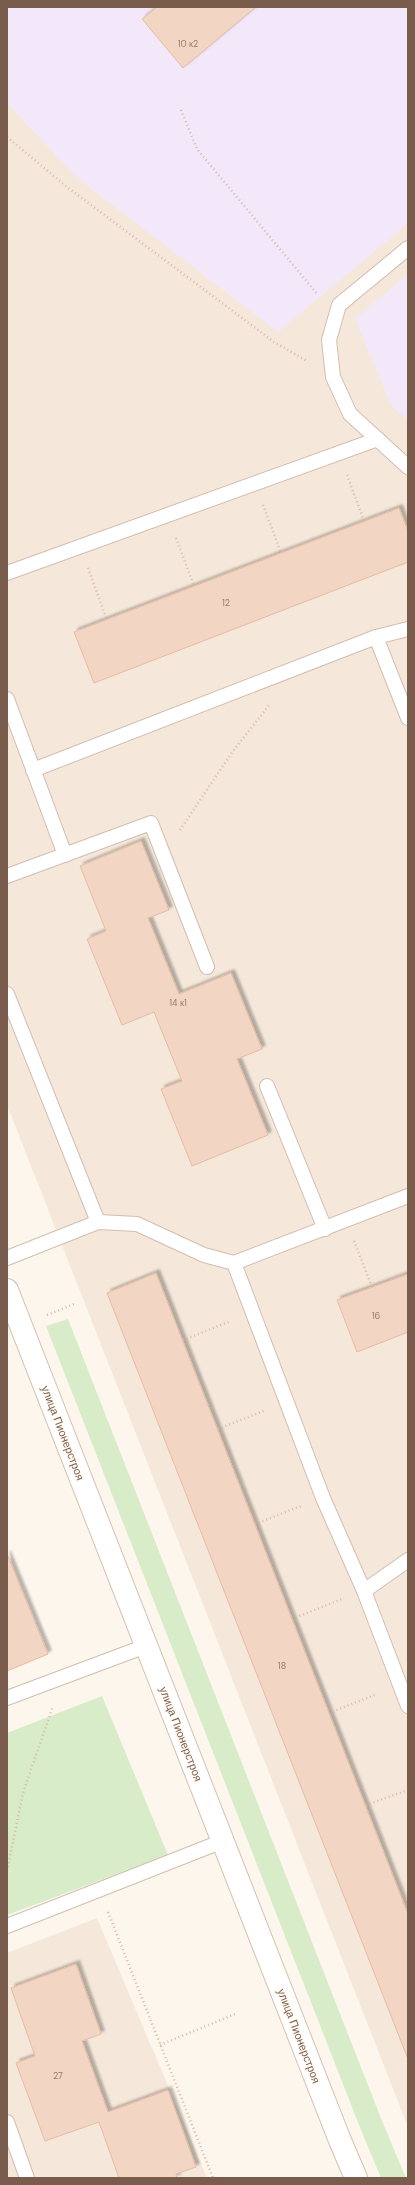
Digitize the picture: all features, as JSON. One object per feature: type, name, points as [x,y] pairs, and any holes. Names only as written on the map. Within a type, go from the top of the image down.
[{"type":"street","name":"улица Пионерстроя","points":[[7,1290],[356,2178]]},
{"type":"lane","points":[[408,248],[339,306],[329,340],[333,377],[350,414],[408,467]]},
{"type":"lane","points":[[7,573],[378,439]]},
{"type":"lane","points":[[33,770],[376,637],[408,628]]},
{"type":"lane","points":[[376,637],[408,718]]},
{"type":"lane","points":[[7,699],[65,855]]},
{"type":"lane","points":[[7,876],[151,822],[206,967]]},
{"type":"lane","points":[[7,994],[98,1222]]},
{"type":"lane","points":[[267,1086],[325,1229]]},
{"type":"lane","points":[[7,1258],[98,1222],[138,1224],[204,1254],[234,1262],[325,1229],[408,1196]]},
{"type":"lane","points":[[234,1262],[323,1498],[364,1590],[408,1706]]},
{"type":"lane","points":[[364,1590],[408,1560]]},
{"type":"lane","points":[[7,1698],[146,1646]]},
{"type":"lane","points":[[7,1926],[223,1841]]},
{"type":"lane","points":[[7,2122],[26,2178]]},
{"type":"path","points":[[181,110],[197,149],[320,298]]},
{"type":"path","points":[[7,137],[67,187],[274,342],[333,377]]},
{"type":"path","points":[[338,453],[364,521]]},
{"type":"path","points":[[255,483],[281,553]]},
{"type":"path","points":[[168,515],[194,586]]},
{"type":"path","points":[[80,546],[107,620]]},
{"type":"path","points":[[164,854],[232,751],[271,703]]},
{"type":"path","points":[[346,1221],[372,1287]]},
{"type":"path","points":[[183,1340],[253,1313]]},
{"type":"path","points":[[218,1429],[287,1402]]},
{"type":"path","points":[[255,1524],[323,1498]]},
{"type":"path","points":[[292,1619],[364,1590]]},
{"type":"path","points":[[7,1871],[23,1793],[63,1677]]},
{"type":"path","points":[[329,1713],[400,1685]]},
{"type":"path","points":[[366,1805],[408,1790]]},
{"type":"path","points":[[99,1889],[213,2178]]},
{"type":"path","points":[[403,1902],[408,1900]]},
{"type":"path","points":[[160,2045],[235,2014]]},
{"type":"shaded area","points":[[7,7],[408,7],[408,2127],[7,1105]]},
{"type":"shaded area","points":[[7,7],[408,7],[408,223],[278,332],[76,177],[7,103]]},
{"type":"shaded area","points":[[408,274],[408,420],[392,407],[355,319]]},
{"type":"shaded area","points":[[97,1918],[207,2178],[7,2178],[7,1953]]},
{"type":"green space","points":[[68,1319],[382,2121],[406,2178],[381,2178],[361,2130],[46,1326]]},
{"type":"green space","points":[[102,1696],[168,1855],[7,1915],[7,1733]]},
{"type":"building","points":[[157,7],[256,7],[183,68],[142,19]]},
{"type":"building","points":[[399,508],[408,531],[408,562],[94,683],[74,632]]},
{"type":"building","points":[[141,841],[169,910],[148,918],[179,994],[231,973],[262,1049],[237,1059],[268,1135],[192,1166],[161,1089],[182,1081],[154,1012],[122,1025],[87,939],[106,931],[80,866]]},
{"type":"building","points":[[156,1273],[408,1914],[408,2059],[107,1293]]},
{"type":"building","points":[[408,1274],[408,1332],[357,1352],[337,1300]]},
{"type":"building","points":[[7,1554],[48,1654],[7,1671]]},
{"type":"building","points":[[76,1964],[101,2034],[82,2041],[108,2112],[168,2090],[196,2167],[176,2174],[177,2178],[119,2178],[99,2122],[45,2141],[16,2063],[35,2056],[11,1988]]}]
